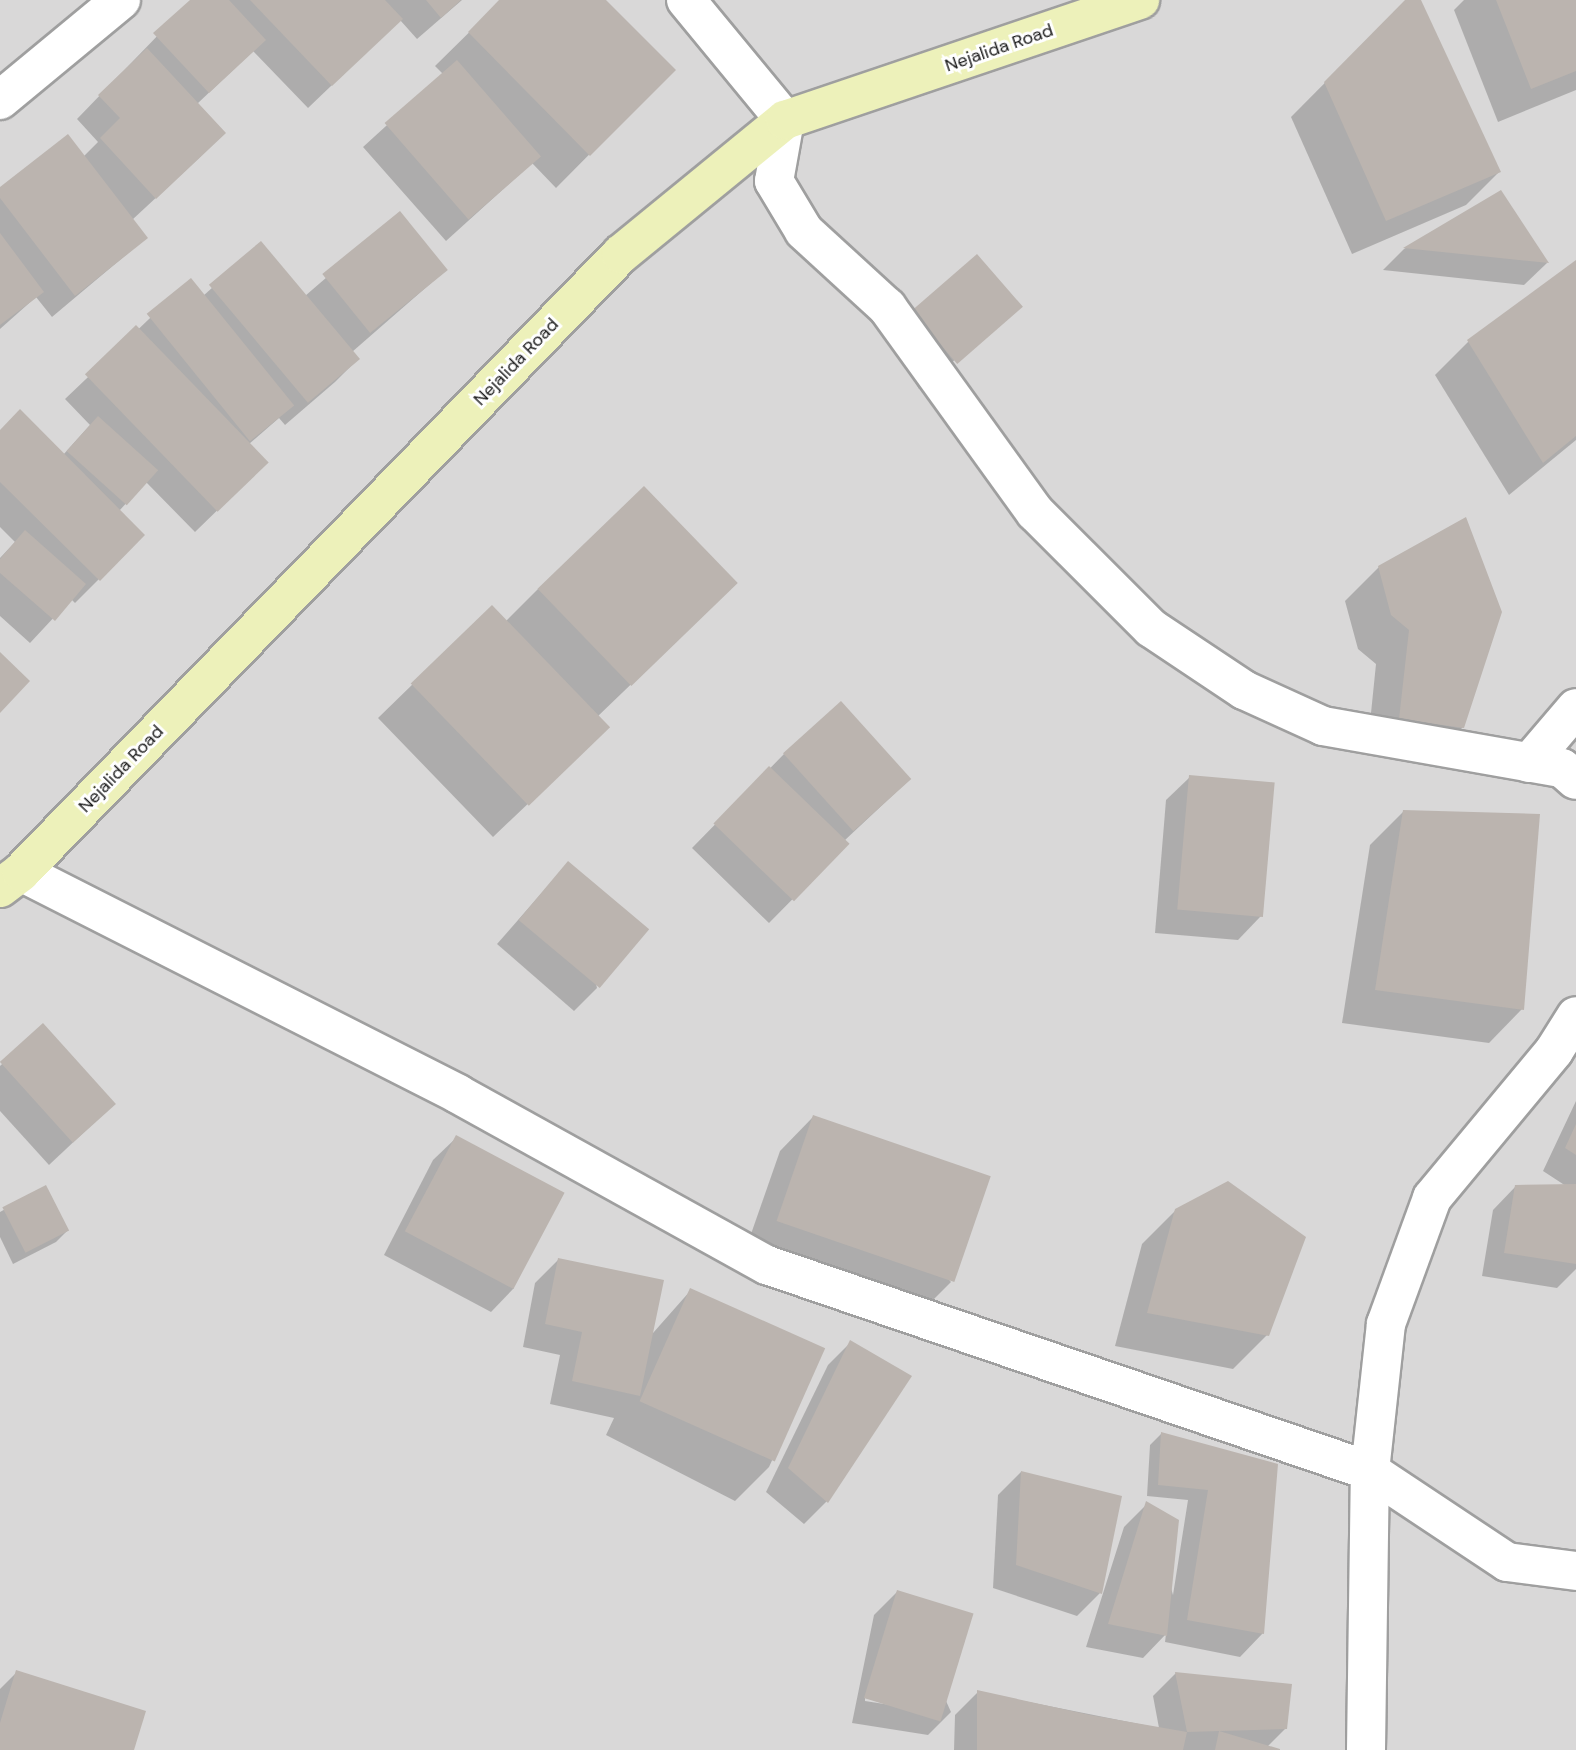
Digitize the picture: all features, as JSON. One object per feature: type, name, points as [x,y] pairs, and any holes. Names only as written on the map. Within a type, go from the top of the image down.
[{"type":"main road","name":"Nejalida Road","points":[[10,880],[621,254],[785,120],[1140,0]]},
{"type":"street","points":[[0,100],[121,0]]},
{"type":"street","points":[[687,0],[785,120],[774,181],[804,231],[887,307],[1035,512],[1151,628],[1244,690],[1323,726],[1562,768],[1576,780]]},
{"type":"street","points":[[1529,763],[1576,708]]},
{"type":"street","points":[[10,880],[458,1094],[767,1265],[1370,1471],[1507,1562],[1576,1571]]},
{"type":"street","points":[[1366,1750],[1370,1471],[1386,1324],[1432,1198],[1554,1051],[1576,1016]]},
{"type":"shaded area","points":[[0,0],[1576,0],[1576,1750],[0,1750]]},
{"type":"building","points":[[190,0],[229,0],[266,40],[209,93],[153,33]]},
{"type":"building","points":[[250,0],[385,0],[403,19],[332,86]]},
{"type":"building","points":[[426,0],[461,0],[441,18]]},
{"type":"building","points":[[499,0],[606,0],[676,70],[590,156],[468,32]]},
{"type":"building","points":[[1405,0],[1421,0],[1501,172],[1386,221],[1324,82]]},
{"type":"building","points":[[1496,0],[1576,0],[1576,71],[1531,89]]},
{"type":"building","points":[[147,48],[226,133],[156,199],[100,138],[120,118],[98,95]]},
{"type":"building","points":[[457,60],[541,157],[469,220],[385,123]]},
{"type":"building","points":[[68,134],[148,238],[75,296],[0,198],[0,187]]},
{"type":"building","points":[[1501,190],[1549,263],[1403,248]]},
{"type":"building","points":[[400,211],[448,270],[370,333],[322,274]]},
{"type":"building","points":[[0,233],[44,292],[0,325]]},
{"type":"building","points":[[261,241],[360,359],[308,403],[209,285]]},
{"type":"building","points":[[977,254],[1023,307],[957,364],[911,311]]},
{"type":"building","points":[[1576,260],[1576,436],[1543,463],[1467,340]]},
{"type":"building","points":[[191,278],[294,405],[250,441],[147,314]]},
{"type":"building","points":[[136,325],[269,462],[218,512],[85,374]]},
{"type":"building","points":[[20,409],[145,535],[100,581],[0,482],[0,430]]},
{"type":"building","points":[[98,416],[158,470],[127,505],[67,451]]},
{"type":"building","points":[[644,486],[738,583],[631,686],[538,589]]},
{"type":"building","points":[[1466,517],[1502,612],[1464,728],[1399,719],[1409,630],[1391,615],[1378,566]]},
{"type":"building","points":[[25,530],[86,584],[55,621],[0,573],[0,559]]},
{"type":"building","points":[[492,605],[610,727],[529,806],[411,683]]},
{"type":"building","points":[[0,652],[30,681],[0,713]]},
{"type":"building","points":[[841,701],[911,779],[853,831],[783,753]]},
{"type":"building","points":[[769,766],[850,844],[794,901],[713,824]]},
{"type":"building","points":[[1189,775],[1275,782],[1263,917],[1177,909]]},
{"type":"building","points":[[1403,810],[1540,814],[1524,1010],[1375,990]]},
{"type":"building","points":[[568,861],[649,929],[600,988],[519,920]]},
{"type":"building","points":[[43,1023],[116,1104],[73,1143],[0,1062]]},
{"type":"building","points":[[813,1115],[991,1176],[954,1282],[777,1221]]},
{"type":"building","points":[[1576,1124],[1576,1155],[1565,1148]]},
{"type":"building","points":[[456,1135],[565,1193],[513,1289],[405,1231]]},
{"type":"building","points":[[1228,1181],[1306,1237],[1269,1336],[1147,1313],[1175,1209]]},
{"type":"building","points":[[1576,1184],[1576,1264],[1504,1253],[1515,1185]]},
{"type":"building","points":[[46,1185],[69,1230],[25,1253],[2,1207]]},
{"type":"building","points":[[558,1258],[664,1280],[640,1396],[572,1381],[582,1332],[545,1324]]},
{"type":"building","points":[[690,1288],[825,1348],[775,1461],[640,1401]]},
{"type":"building","points":[[850,1340],[912,1376],[828,1503],[788,1468]]},
{"type":"building","points":[[1161,1432],[1278,1464],[1264,1634],[1187,1620],[1208,1490],[1158,1485]]},
{"type":"building","points":[[1021,1471],[1122,1496],[1102,1594],[1016,1565]]},
{"type":"building","points":[[1146,1501],[1179,1520],[1167,1636],[1108,1624]]},
{"type":"building","points":[[897,1590],[974,1613],[940,1721],[864,1698]]},
{"type":"building","points":[[16,1670],[146,1711],[134,1750],[0,1750],[0,1723]]},
{"type":"building","points":[[1175,1672],[1292,1684],[1287,1729],[1187,1732]]},
{"type":"building","points":[[977,1690],[1090,1715],[1187,1732],[1183,1750],[977,1750]]},
{"type":"building","points":[[1219,1731],[1280,1749],[1280,1750],[1215,1750]]}]
